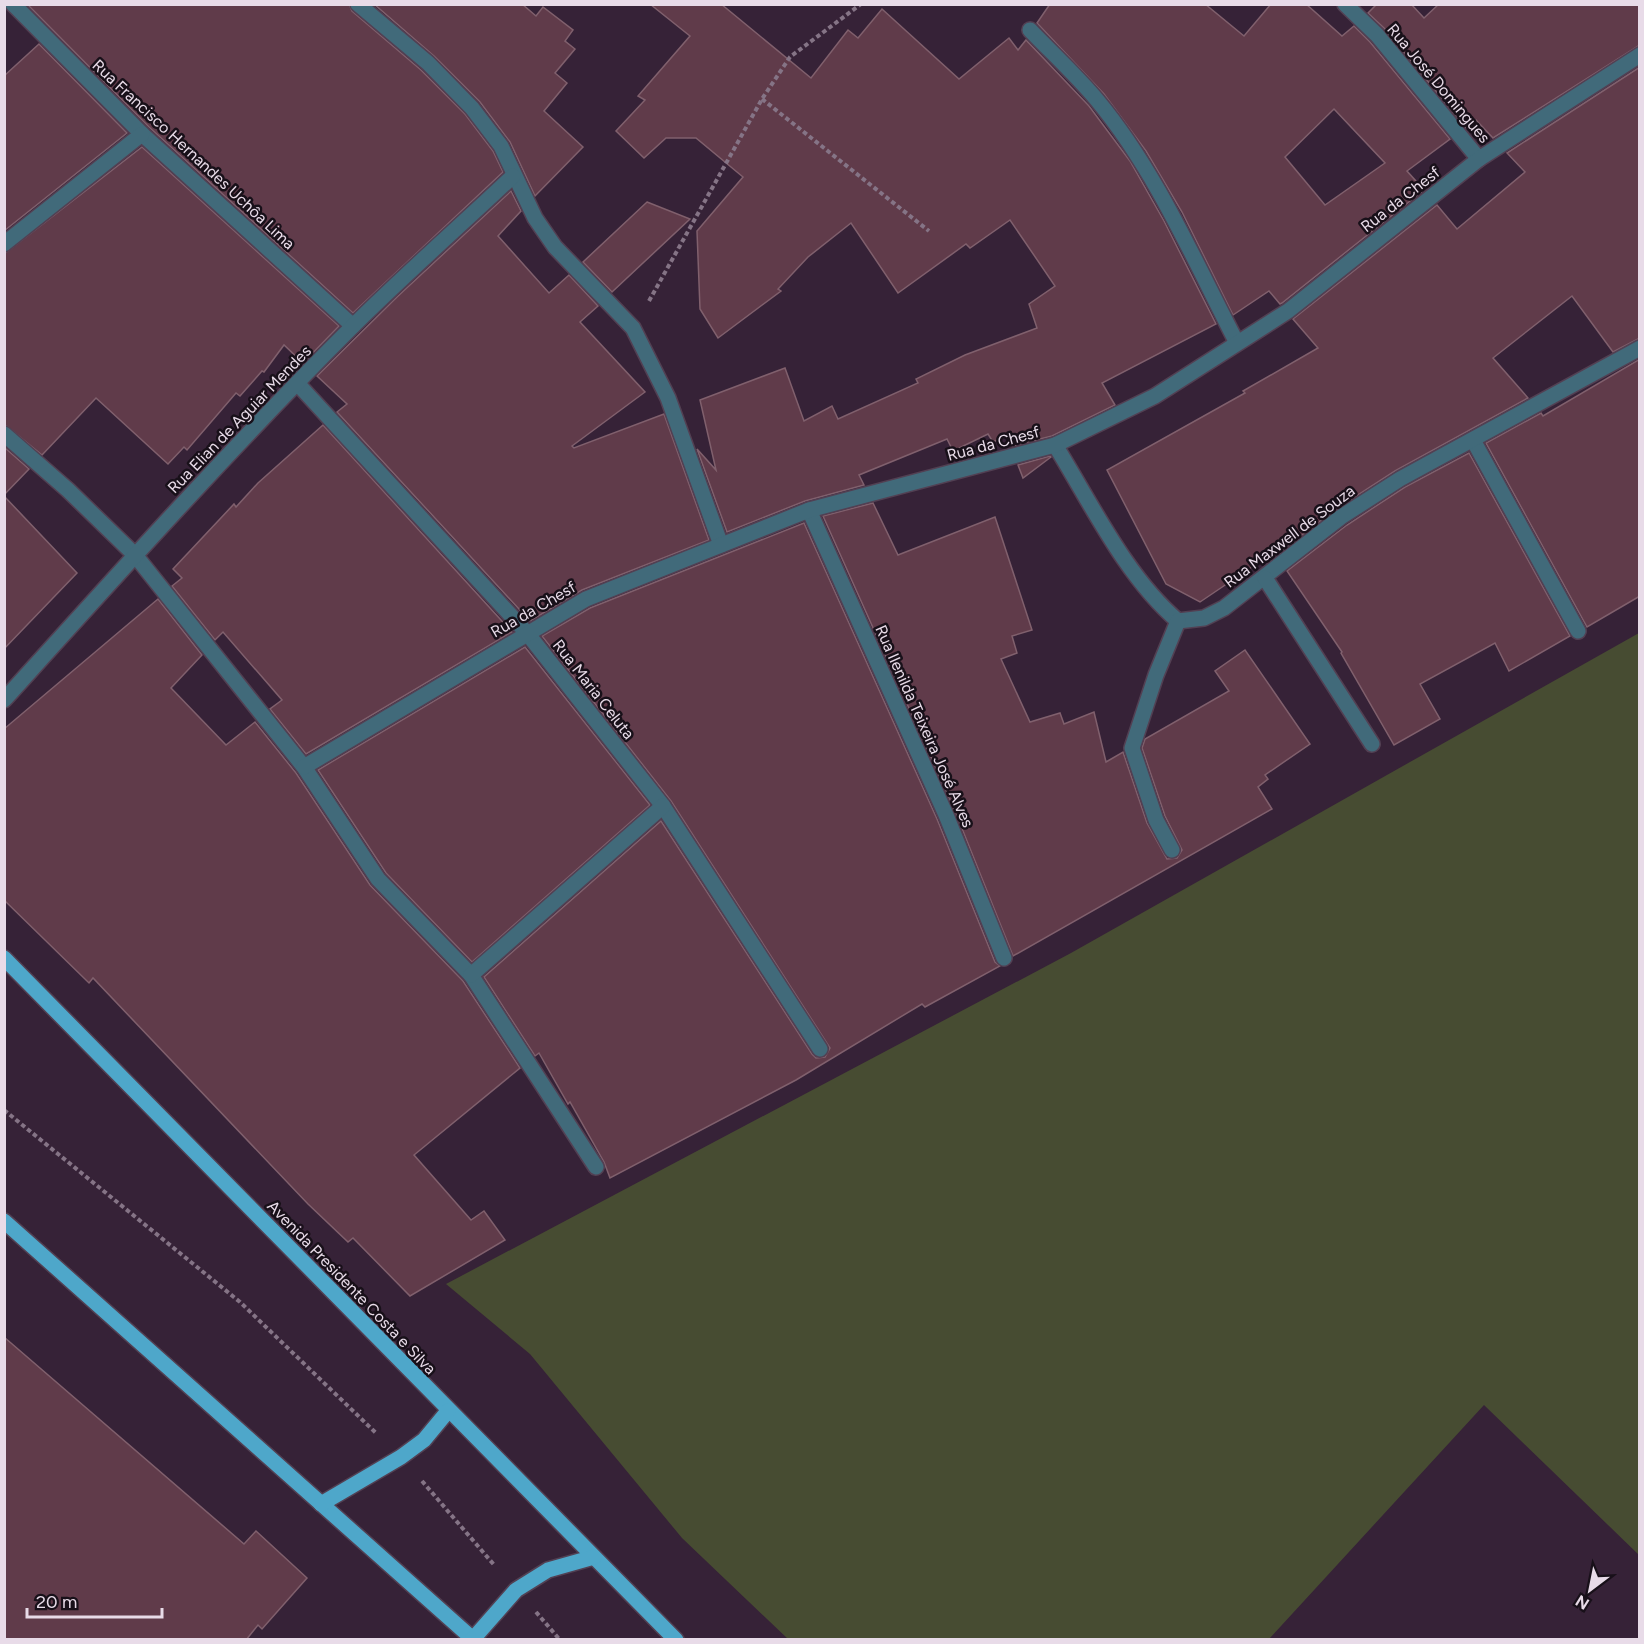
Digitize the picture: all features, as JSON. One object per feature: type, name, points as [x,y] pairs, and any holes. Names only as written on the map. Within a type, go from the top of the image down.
[{"type":"main road","name":"Avenida Presidente Costa e Silva","points":[[4,958],[676,1640]]},
{"type":"main road","points":[[4,1221],[474,1639],[516,1590],[548,1570],[594,1557]]},
{"type":"main road","points":[[321,1504],[401,1457],[424,1440],[448,1411]]},
{"type":"street","name":"Rua Francisco Hernandes Uchôa Lima","points":[[13,4],[142,134],[353,326]]},
{"type":"street","points":[[358,4],[428,63],[472,108],[501,146],[513,176],[535,218],[555,247],[633,328],[668,398],[721,545]]},
{"type":"street","name":"Rua José Domingues","points":[[1345,4],[1377,34],[1479,159]]},
{"type":"street","points":[[1030,30],[1097,100],[1131,147],[1167,205],[1236,341]]},
{"type":"street","name":"Rua da Chesf","points":[[304,767],[586,599],[809,510],[1055,445],[1155,396],[1236,341],[1288,310],[1479,159],[1640,55]]},
{"type":"street","points":[[4,244],[142,134]]},
{"type":"street","name":"Rua Elian de Aguiar Mendes","points":[[4,700],[135,555],[297,383],[353,326],[513,176]]},
{"type":"street","name":"Rua Maxwell de Souza","points":[[1178,621],[1204,618],[1224,608],[1341,517],[1400,479],[1640,348]]},
{"type":"street","name":"Rua Maria Celuta","points":[[297,383],[527,633],[663,806],[820,1049]]},
{"type":"street","points":[[4,434],[68,490],[135,555],[304,767],[378,879],[471,975],[597,1167]]},
{"type":"street","points":[[1473,440],[1578,631]]},
{"type":"street","points":[[1055,445],[1140,581],[1178,621],[1156,675],[1132,748],[1156,820],[1172,850]]},
{"type":"street","name":"Rua Ilenilda Teixeira José Alves","points":[[809,510],[946,815],[1004,958]]},
{"type":"street","points":[[1265,578],[1371,744]]},
{"type":"street","points":[[471,975],[663,806]]},
{"type":"path","points":[[633,328],[762,99],[790,57],[861,4]]},
{"type":"path","points":[[762,99],[929,231]]},
{"type":"path","points":[[4,1110],[240,1302],[401,1457],[560,1640]]},
{"type":"green space","points":[[1639,633],[1639,1555],[1484,1405],[1269,1639],[788,1639],[682,1538],[530,1354],[446,1284],[1071,953]]},
{"type":"building","points":[[27,4],[349,4],[352,11],[421,70],[465,114],[493,151],[503,172],[353,313],[149,127]]},
{"type":"building","points":[[374,4],[522,4],[536,16],[543,7],[573,30],[565,41],[575,49],[555,73],[567,83],[544,111],[583,147],[535,196],[510,142],[480,102],[434,56]]},
{"type":"building","points":[[650,4],[721,4],[811,78],[848,30],[858,38],[882,9],[959,79],[1009,38],[1018,50],[1026,40],[1089,106],[1130,161],[1164,221],[1216,324],[1102,383],[1115,405],[1052,436],[1012,446],[1008,435],[993,442],[988,434],[953,451],[947,439],[859,475],[864,485],[805,501],[727,532],[697,449],[716,470],[700,400],[785,368],[804,421],[832,406],[838,419],[918,383],[916,379],[965,355],[1037,328],[1029,304],[1055,286],[1010,220],[970,248],[966,244],[898,293],[851,223],[808,257],[778,289],[781,291],[718,338],[700,309],[697,231],[743,177],[696,138],[666,138],[644,158],[616,131],[645,100],[638,96],[690,36]]},
{"type":"building","points":[[1050,4],[1205,4],[1244,36],[1271,4],[1306,4],[1342,36],[1354,26],[1370,42],[1450,139],[1407,171],[1424,190],[1282,303],[1280,304],[1269,291],[1233,315],[1182,212],[1146,151],[1104,94],[1037,23]],"holes":[[[1334,109],[1385,163],[1325,205],[1285,157]]]},
{"type":"building","points":[[1377,4],[1411,4],[1424,18],[1439,4],[1640,4],[1640,45],[1493,138],[1476,120],[1466,128],[1385,29],[1368,13]]},
{"type":"building","points":[[39,44],[127,133],[4,231],[4,76]]},
{"type":"building","points":[[1640,67],[1640,338],[1613,352],[1572,296],[1493,358],[1528,398],[1395,471],[1336,509],[1276,555],[1274,552],[1200,602],[1166,584],[1107,470],[1245,393],[1243,391],[1318,348],[1293,319],[1437,205],[1457,229],[1525,172],[1507,153]]},
{"type":"building","points":[[142,147],[339,326],[303,363],[284,345],[264,372],[262,371],[240,396],[236,393],[187,450],[184,447],[168,464],[96,398],[42,455],[4,424],[4,254]]},
{"type":"building","points":[[511,191],[521,211],[498,236],[549,293],[569,275],[598,306],[580,322],[645,392],[572,446],[574,448],[664,414],[709,540],[582,590],[530,621],[337,412],[347,404],[317,376],[397,297]]},
{"type":"building","points":[[647,202],[690,219],[612,292],[583,262]]},
{"type":"building","points":[[1640,359],[1640,596],[1587,627],[1486,443],[1541,413],[1543,416]]},
{"type":"building","points":[[323,425],[512,632],[306,754],[270,709],[282,700],[223,632],[215,640],[172,586],[182,578],[173,569],[234,504],[236,507],[258,483]]},
{"type":"building","points":[[4,447],[29,469],[4,495]]},
{"type":"building","points":[[1469,453],[1570,636],[1509,671],[1495,643],[1420,684],[1440,719],[1394,745],[1342,652],[1287,571],[1347,525],[1405,487]]},
{"type":"building","points":[[1051,457],[1023,478],[1018,465]]},
{"type":"building","points":[[4,496],[77,573],[4,649]]},
{"type":"building","points":[[873,503],[898,555],[995,517],[1032,630],[1012,636],[1017,653],[1001,659],[1030,722],[1060,713],[1064,724],[1094,712],[1106,762],[1123,752],[1147,823],[1167,859],[1177,858],[1182,850],[1165,816],[1142,748],[1145,739],[1229,691],[1215,671],[1245,650],[1310,744],[1265,775],[1268,779],[1258,787],[1272,809],[1013,956],[955,811],[823,516]]},
{"type":"building","points":[[804,523],[937,819],[995,962],[1000,966],[925,1007],[922,1004],[796,1080],[610,1178],[604,1162],[570,1102],[568,1104],[539,1053],[535,1056],[484,977],[661,821],[812,1054],[816,1058],[825,1057],[830,1048],[671,801],[542,636],[590,608]]},
{"type":"building","points":[[158,599],[202,655],[171,688],[226,745],[255,722],[296,773],[370,885],[463,981],[520,1068],[414,1155],[471,1220],[484,1211],[505,1240],[410,1296],[353,1238],[348,1242],[308,1204],[93,978],[89,983],[4,900],[4,729]]},
{"type":"building","points":[[525,647],[650,805],[472,962],[386,873],[318,770]]},
{"type":"building","points":[[4,1337],[244,1544],[256,1531],[307,1578],[262,1629],[258,1625],[246,1640],[4,1640]]}]
